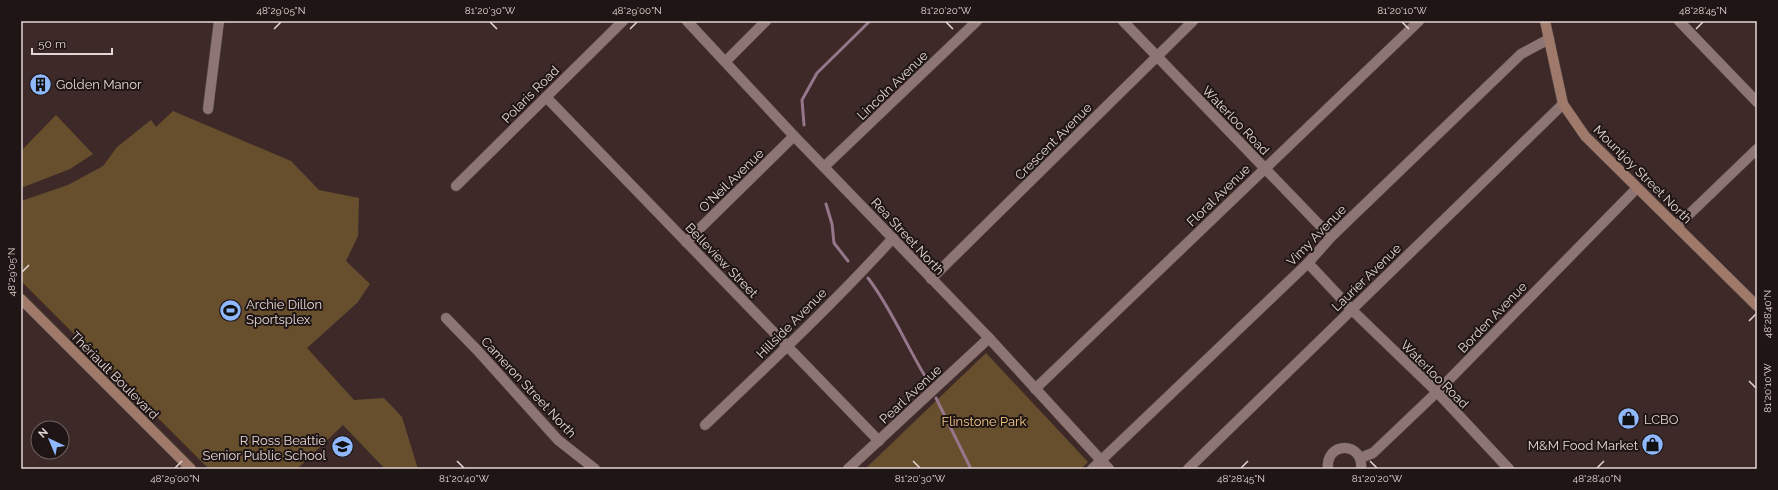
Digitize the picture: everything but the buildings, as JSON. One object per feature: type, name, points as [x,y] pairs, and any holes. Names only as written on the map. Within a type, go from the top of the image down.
[{"type":"street","points":[[208,109],[219,21]]},
{"type":"street","name":"Polaris Road","points":[[456,186],[623,21]]},
{"type":"street","name":"Rea Street North","points":[[687,21],[726,61],[794,136],[989,338],[1110,469]]},
{"type":"street","points":[[726,61],[766,21]]},
{"type":"street","name":"Lincoln Avenue","points":[[824,167],[977,21]]},
{"type":"street","name":"Waterloo Road","points":[[1123,21],[1331,237]]},
{"type":"street","name":"Crescent Avenue","points":[[931,279],[1193,21]]},
{"type":"street","name":"Floral Avenue","points":[[1035,389],[1419,21]]},
{"type":"street","points":[[1545,21],[1549,39]]},
{"type":"street","points":[[1679,21],[1757,102]]},
{"type":"street","name":"Mountjoy Street North","points":[[1549,39],[1563,104],[1585,136],[1757,306]]},
{"type":"street","name":"Vimy Avenue","points":[[1092,469],[1308,263],[1331,237],[1521,54],[1549,39]]},
{"type":"street","name":"Belleview Street","points":[[546,97],[879,441]]},
{"type":"street","name":"Laurier Avenue","points":[[1188,469],[1563,104]]},
{"type":"street","name":"O'Neil Avenue","points":[[686,242],[794,136]]},
{"type":"street","points":[[1677,226],[1757,149]]},
{"type":"street","name":"Borden Avenue","points":[[1360,458],[1373,453],[1436,392],[1637,188]]},
{"type":"street","name":"Hillside Avenue","points":[[705,425],[787,346],[893,238]]},
{"type":"street","name":"Waterloo Road","points":[[1308,263],[1352,310],[1436,392],[1509,469]]},
{"type":"street","name":"Thériault Boulevard","points":[[21,299],[191,469]]},
{"type":"street","name":"Cameron Street North","points":[[446,318],[478,351],[558,440],[596,469]]},
{"type":"street","name":"Pearl Avenue","points":[[848,469],[989,338]]},
{"type":"street","points":[[1328,469],[1328,458],[1336,450],[1341,448],[1352,450],[1360,458],[1361,469]]},
{"type":"green space","points":[[173,111],[291,161],[319,190],[359,198],[358,236],[346,261],[370,284],[357,303],[307,348],[354,400],[384,398],[402,417],[418,469],[385,469],[343,425],[297,469],[209,469],[21,281],[21,201],[68,185],[103,166],[117,147],[151,120],[156,127]]},
{"type":"green space","points":[[56,115],[93,154],[70,169],[21,188],[21,151]]},
{"type":"green space","name":"Flinstone Park","points":[[986,353],[1088,462],[1081,469],[865,469]]},
{"type":"waterway","points":[[804,125],[802,100],[817,73],[870,21]]},
{"type":"waterway","points":[[826,204],[832,224],[834,243],[848,261]]},
{"type":"waterway","points":[[868,278],[891,313],[925,376]]},
{"type":"waterway","points":[[936,398],[971,469]]},
{"type":"place","name":"Golden Manor","points":[[41,84]]},
{"type":"place","name":"Archie Dillon Sportsplex","points":[[230,311]]},
{"type":"place","name":"LCBO","points":[[1629,419]]},
{"type":"place","name":"M&M Food Market","points":[[1653,445]]},
{"type":"place","name":"R Ross Beattie Senior Public School","points":[[342,447]]}]
